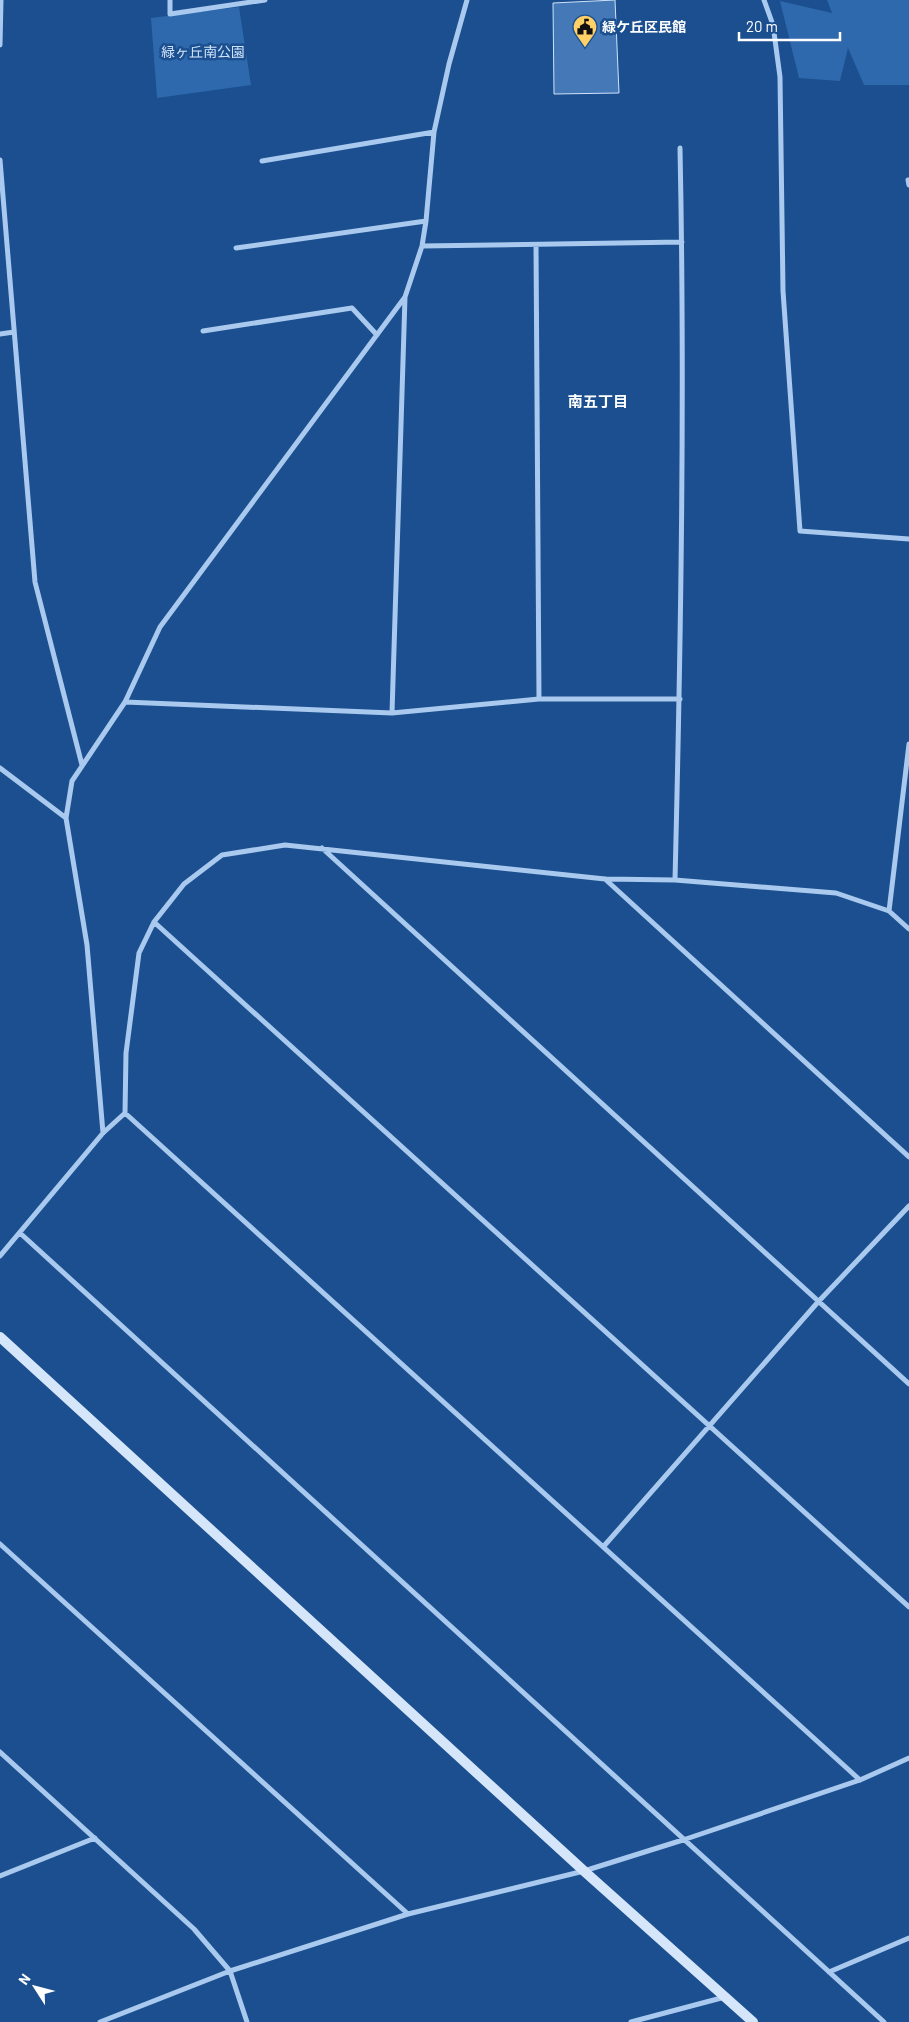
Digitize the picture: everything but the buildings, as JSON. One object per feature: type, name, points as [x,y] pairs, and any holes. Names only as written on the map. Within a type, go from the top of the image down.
[{"type":"street","points":[[0,0],[0,45]]},
{"type":"street","points":[[170,0],[170,14],[265,0]]},
{"type":"street","points":[[392,713],[405,297],[422,246],[434,132],[449,64],[467,0]]},
{"type":"street","points":[[764,0],[773,25],[780,77],[783,291],[800,531],[909,540]]},
{"type":"street","points":[[262,161],[434,132]]},
{"type":"street","points":[[675,880],[680,700],[682,242],[680,148]]},
{"type":"street","points":[[0,160],[35,582],[82,765]]},
{"type":"street","points":[[236,248],[426,221]]},
{"type":"street","points":[[422,246],[682,242]]},
{"type":"street","points":[[536,245],[539,699]]},
{"type":"street","points":[[103,1133],[87,945],[66,818],[72,781],[125,702],[160,627],[405,297]]},
{"type":"street","points":[[202,331],[352,308],[377,335]]},
{"type":"street","points":[[0,334],[14,332]]},
{"type":"street","points":[[125,702],[392,713],[539,699],[680,700]]},
{"type":"street","points":[[890,911],[909,744]]},
{"type":"street","points":[[0,768],[66,818]]},
{"type":"street","points":[[0,1256],[103,1133],[125,1114],[126,1053],[139,953],[154,922],[184,884],[222,855],[285,845],[605,879],[675,880],[836,893],[890,911],[909,929]]},
{"type":"street","points":[[322,848],[909,1384]]},
{"type":"street","points":[[605,879],[909,1157]]},
{"type":"street","points":[[154,922],[909,1607]]},
{"type":"street","points":[[125,1114],[604,1546],[860,1780]]},
{"type":"street","points":[[604,1546],[711,1427],[818,1302],[909,1206]]},
{"type":"street","points":[[20,1233],[686,1839],[884,2022]]},
{"type":"street","points":[[0,1337],[584,1871],[753,2022]]},
{"type":"street","points":[[0,1544],[408,1914]]},
{"type":"street","points":[[0,1752],[194,1929],[230,1971],[248,2022]]},
{"type":"street","points":[[100,2022],[230,1971],[408,1914],[584,1871],[686,1839],[860,1780],[909,1758]]},
{"type":"street","points":[[0,1876],[95,1838]]},
{"type":"street","points":[[829,1972],[909,1938]]},
{"type":"street","points":[[631,2022],[725,1997]]},
{"type":"green space","points":[[827,0],[909,0],[909,85],[864,85],[848,48],[840,81],[799,78],[780,1],[832,13]]},
{"type":"green space","name":"緑ヶ丘南公園","points":[[239,7],[251,85],[157,98],[151,18]]},
{"type":"place","name":"緑ケ丘区民館","points":[[585,48]]},
{"type":"district","name":"南五丁目","points":[[598,402]]}]
